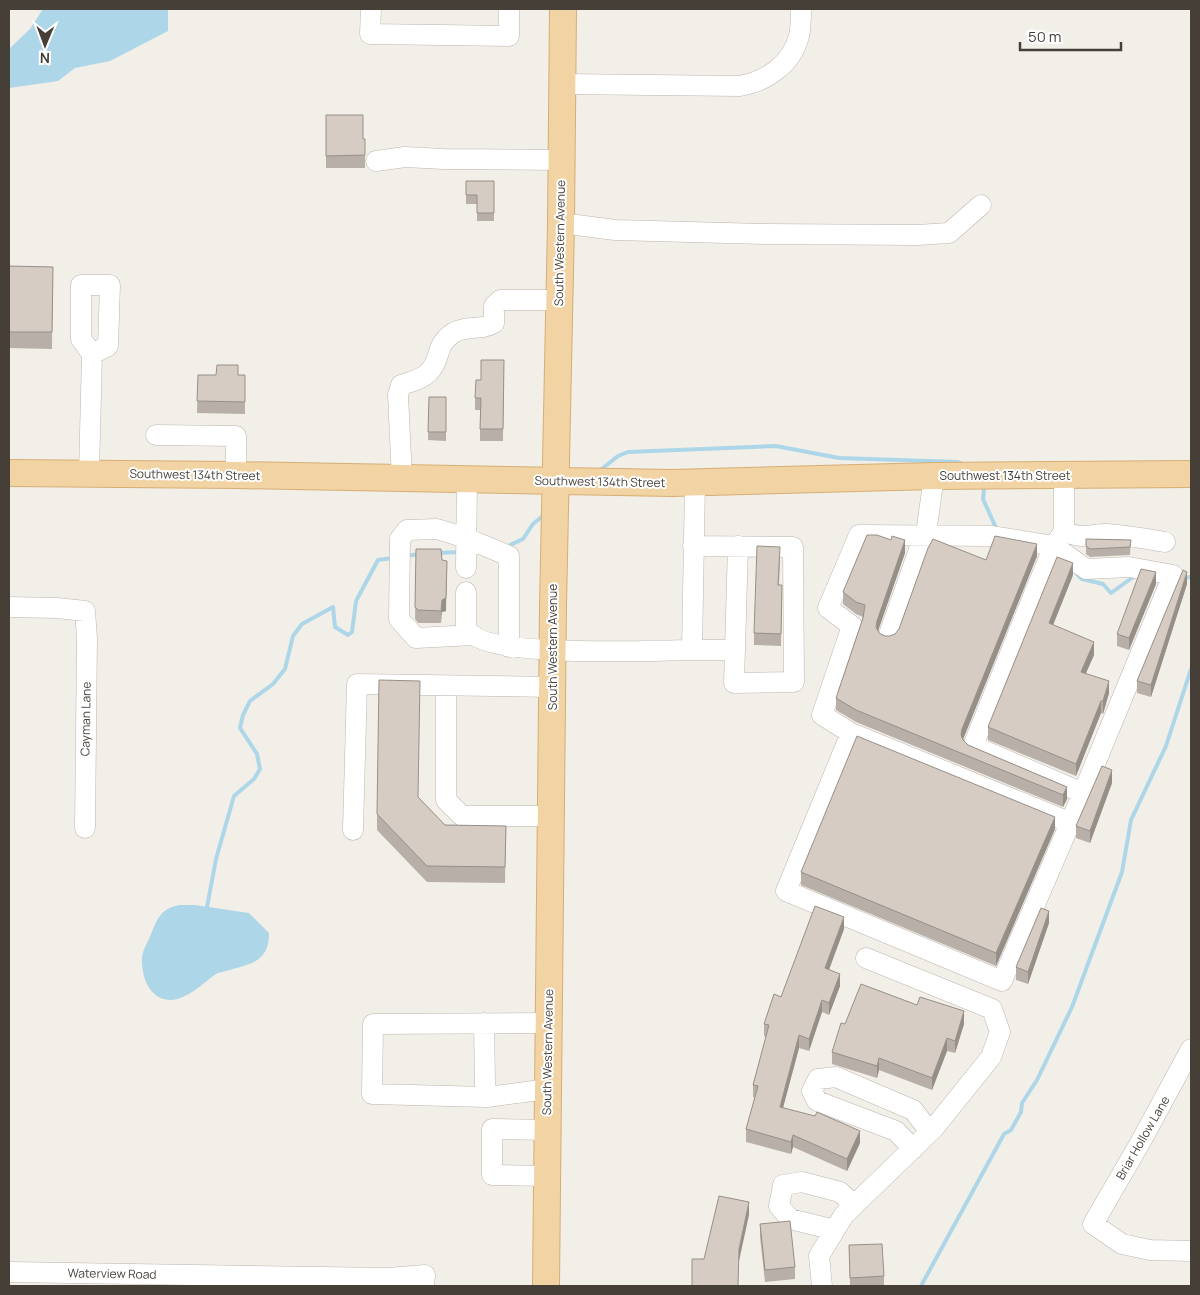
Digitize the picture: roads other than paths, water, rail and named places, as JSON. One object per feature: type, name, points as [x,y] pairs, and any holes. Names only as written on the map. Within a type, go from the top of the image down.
[{"type":"main road","name":"South Western Avenue","points":[[546,1286],[552,687],[560,300],[563,9]]},
{"type":"main road","name":"Southwest 134th Street","points":[[9,473],[236,475],[555,482],[695,482],[934,476],[1191,474]]},
{"type":"street","points":[[371,9],[370,34],[509,36],[510,9]]},
{"type":"street","points":[[563,84],[740,86],[753,84],[772,74],[788,59],[799,36],[801,9]]},
{"type":"street","points":[[376,161],[405,157],[444,160],[562,160]]},
{"type":"street","points":[[561,223],[616,230],[765,234],[917,235],[949,233],[981,205]]},
{"type":"street","points":[[402,478],[398,396],[401,386],[429,373],[442,342],[455,331],[488,327],[494,323],[494,306],[500,300],[560,300]]},
{"type":"street","points":[[89,474],[92,354]]},
{"type":"street","points":[[156,435],[236,436],[236,475]]},
{"type":"street","points":[[888,637],[927,526],[934,476]]},
{"type":"street","points":[[1064,476],[1059,539],[973,746],[1083,794]]},
{"type":"street","points":[[466,568],[467,480]]},
{"type":"street","points":[[692,650],[695,482]]},
{"type":"street","points":[[473,635],[416,638],[399,619],[400,539],[408,530],[437,529],[466,538],[509,556],[508,647]]},
{"type":"street","points":[[1069,822],[851,733],[822,715],[852,626],[828,608],[859,535],[992,536],[1059,539],[1104,534],[1165,542]]},
{"type":"street","points":[[851,733],[786,890],[1002,981],[1069,822],[1083,794],[1173,576],[1129,568],[1086,569],[1059,539]]},
{"type":"street","points":[[693,546],[738,546],[793,547],[794,682],[734,683],[738,546]]},
{"type":"street","points":[[466,592],[466,627],[468,631],[495,644],[508,647],[553,650],[735,650]]},
{"type":"street","name":"Cayman Lane","points":[[9,607],[58,608],[85,611],[87,638],[85,828]]},
{"type":"street","points":[[353,830],[357,684],[552,687]]},
{"type":"street","points":[[446,686],[446,800],[462,816],[551,816]]},
{"type":"street","points":[[822,1286],[819,1256],[844,1215],[930,1132],[991,1057],[1000,1032],[992,1008],[866,958]]},
{"type":"street","points":[[484,1023],[487,1097]]},
{"type":"street","points":[[548,1089],[487,1097],[372,1094],[373,1024],[549,1023]]},
{"type":"street","name":"Briar Hollow Lane","points":[[1191,1050],[1184,1081],[1092,1224],[1122,1244],[1150,1250],[1191,1251]]},
{"type":"street","points":[[913,1149],[896,1131],[817,1102],[812,1091],[818,1079],[836,1077],[913,1110],[930,1132]]},
{"type":"street","points":[[547,1176],[492,1174],[492,1129],[548,1130]]},
{"type":"street","points":[[835,1230],[790,1219],[779,1206],[783,1186],[802,1182],[840,1192],[854,1205]]},
{"type":"street","name":"Waterview Road","points":[[9,1272],[388,1278],[424,1281]]},
{"type":"water","points":[[43,9],[168,9],[168,31],[110,61],[75,68],[58,81],[9,88],[9,49],[30,29]]},
{"type":"water","points":[[180,905],[195,905],[249,913],[269,933],[266,950],[262,956],[251,964],[217,973],[183,997],[170,1000],[162,999],[151,991],[147,985],[143,971],[142,954],[159,917],[167,909]]},
{"type":"waterway","points":[[598,472],[618,456],[628,452],[776,446],[839,458],[958,462],[963,464]]},
{"type":"waterway","points":[[981,486],[984,489],[983,499],[997,530]]},
{"type":"waterway","points":[[506,547],[523,539],[533,524],[544,515]]},
{"type":"waterway","points":[[437,553],[460,552]]},
{"type":"waterway","points":[[405,556],[420,554]]},
{"type":"waterway","points":[[207,907],[216,859],[234,796],[254,779],[260,769],[257,754],[240,728],[243,715],[250,701],[273,684],[285,669],[293,636],[302,624],[333,607],[335,627],[348,635],[352,632],[356,601],[378,560],[393,558]]},
{"type":"waterway","points":[[1077,574],[1082,579],[1103,584],[1111,593],[1136,575]]},
{"type":"waterway","points":[[1183,578],[1191,577]]},
{"type":"waterway","points":[[921,1286],[1004,1134],[1011,1130],[1021,1112],[1022,1103],[1037,1080],[1072,1007],[1122,872],[1131,820],[1166,746],[1191,669]]}]
